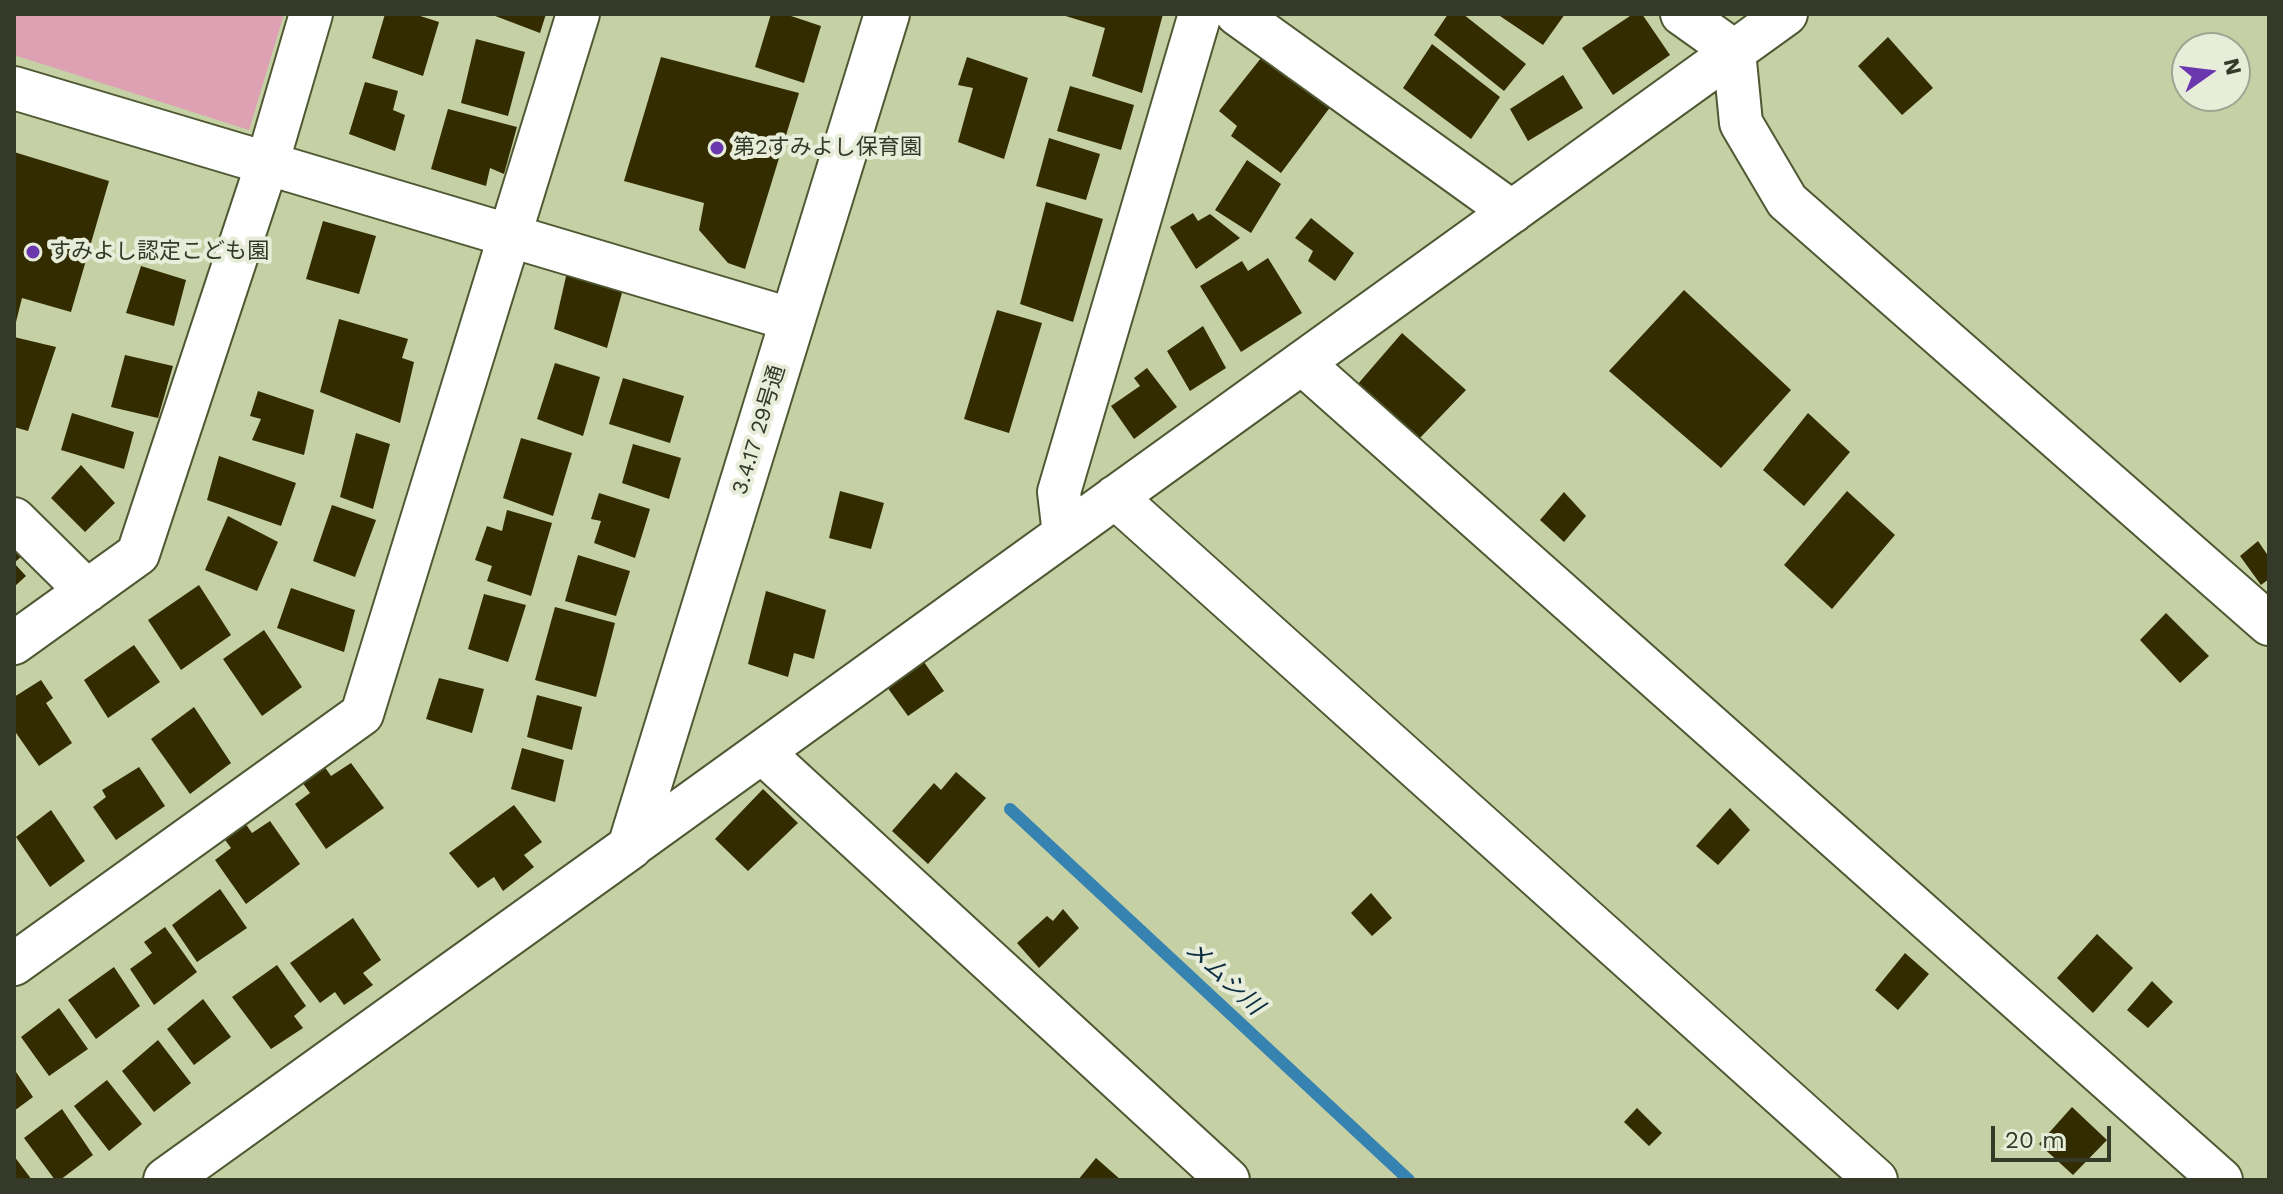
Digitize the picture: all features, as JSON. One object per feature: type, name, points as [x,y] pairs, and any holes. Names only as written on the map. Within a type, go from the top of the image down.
[{"type":"street","points":[[14,643],[138,554],[267,164],[311,14]]},
{"type":"street","points":[[14,964],[362,714],[578,14]]},
{"type":"street","name":"3.4.17 29号通","points":[[630,847],[887,14]]},
{"type":"street","points":[[1064,534],[1059,492],[1200,14]]},
{"type":"street","points":[[1237,14],[1512,212]]},
{"type":"street","points":[[1682,14],[1734,51],[1741,123],[1787,201],[2269,624]]},
{"type":"street","points":[[166,1180],[1786,14]]},
{"type":"street","points":[[14,88],[793,320]]},
{"type":"street","points":[[1302,363],[2221,1180]]},
{"type":"street","points":[[1115,497],[1876,1180]]},
{"type":"street","points":[[14,519],[87,591]]},
{"type":"street","points":[[762,752],[1228,1180]]},
{"type":"shaded area","points":[[14,14],[284,14],[249,130],[14,55]]},
{"type":"building","points":[[385,14],[414,14],[439,22],[423,76],[372,58]]},
{"type":"building","points":[[490,14],[546,14],[540,33]]},
{"type":"building","points":[[771,14],[785,14],[821,26],[804,83],[755,67]]},
{"type":"building","points":[[1059,14],[1163,14],[1142,93],[1092,76],[1105,28]]},
{"type":"building","points":[[1448,14],[1463,14],[1526,64],[1504,91],[1434,35]]},
{"type":"building","points":[[1497,14],[1565,14],[1543,45]]},
{"type":"building","points":[[1633,14],[1642,14],[1670,55],[1613,95],[1582,48]]},
{"type":"building","points":[[1888,37],[1933,88],[1902,115],[1858,66]]},
{"type":"building","points":[[476,39],[525,52],[508,116],[461,103]]},
{"type":"building","points":[[1432,44],[1500,97],[1471,139],[1403,88]]},
{"type":"building","points":[[1265,53],[1334,102],[1281,173],[1231,136],[1237,126],[1219,111]]},
{"type":"building","points":[[661,57],[799,93],[745,269],[728,263],[699,230],[704,203],[624,181]]},
{"type":"building","points":[[967,57],[1028,78],[1004,159],[958,142],[973,88],[958,85]]},
{"type":"building","points":[[1563,75],[1583,108],[1528,141],[1510,109]]},
{"type":"building","points":[[365,82],[398,91],[393,110],[405,115],[395,151],[349,134]]},
{"type":"building","points":[[1070,86],[1134,105],[1121,150],[1057,131]]},
{"type":"building","points":[[448,109],[517,127],[504,174],[490,168],[486,186],[431,169]]},
{"type":"building","points":[[1049,138],[1100,154],[1086,200],[1036,186]]},
{"type":"building","points":[[14,152],[109,181],[71,312],[22,298],[15,326]]},
{"type":"building","points":[[1247,160],[1281,184],[1251,233],[1215,210]]},
{"type":"building","points":[[1046,202],[1103,219],[1073,322],[1020,304]]},
{"type":"building","points":[[1193,213],[1198,221],[1210,214],[1240,238],[1196,269],[1170,227]]},
{"type":"building","points":[[1311,218],[1354,253],[1335,281],[1308,261],[1313,251],[1295,238]]},
{"type":"building","points":[[323,221],[376,236],[359,294],[306,279]]},
{"type":"building","points":[[1268,258],[1302,313],[1241,352],[1200,286],[1242,261],[1248,271]]},
{"type":"building","points":[[141,266],[186,280],[174,326],[126,313]]},
{"type":"building","points":[[567,272],[623,289],[607,348],[554,329]]},
{"type":"building","points":[[1684,290],[1791,390],[1721,468],[1609,371]]},
{"type":"building","points":[[997,310],[1042,323],[1009,433],[964,419]]},
{"type":"building","points":[[339,319],[408,339],[402,358],[414,362],[400,423],[320,392]]},
{"type":"building","points":[[1203,326],[1226,368],[1190,391],[1167,351]]},
{"type":"building","points":[[1402,333],[1466,390],[1418,440],[1357,385]]},
{"type":"building","points":[[14,337],[56,347],[28,431],[14,427]]},
{"type":"building","points":[[125,355],[173,366],[158,418],[111,407]]},
{"type":"building","points":[[555,363],[600,377],[583,436],[537,419]]},
{"type":"building","points":[[1147,368],[1177,407],[1134,439],[1111,406],[1140,386],[1134,378]]},
{"type":"building","points":[[623,378],[684,396],[670,443],[609,424]]},
{"type":"building","points":[[258,391],[314,410],[304,455],[252,440],[261,419],[250,416]]},
{"type":"building","points":[[72,413],[134,432],[124,469],[61,450]]},
{"type":"building","points":[[1808,413],[1850,452],[1804,506],[1763,470]]},
{"type":"building","points":[[356,433],[390,444],[373,509],[340,497]]},
{"type":"building","points":[[521,438],[572,453],[553,516],[503,498]]},
{"type":"building","points":[[633,444],[681,458],[669,499],[622,483]]},
{"type":"building","points":[[219,456],[296,483],[281,526],[207,500]]},
{"type":"building","points":[[81,465],[115,503],[85,532],[51,498]]},
{"type":"building","points":[[840,491],[884,503],[871,549],[829,538]]},
{"type":"building","points":[[1847,491],[1895,535],[1832,609],[1784,565]]},
{"type":"building","points":[[1564,492],[1586,516],[1564,542],[1540,520]]},
{"type":"building","points":[[599,493],[650,509],[635,558],[594,543],[601,521],[591,519]]},
{"type":"building","points":[[332,505],[376,520],[355,577],[313,561]]},
{"type":"building","points":[[507,510],[552,523],[531,596],[487,581],[492,566],[475,560],[487,526],[502,531]]},
{"type":"building","points":[[228,516],[278,542],[257,591],[205,570]]},
{"type":"building","points":[[2258,541],[2269,557],[2269,579],[2261,585],[2240,556]]},
{"type":"building","points":[[14,548],[22,556],[14,563]]},
{"type":"building","points":[[578,555],[630,571],[616,616],[565,601]]},
{"type":"building","points":[[14,563],[26,576],[14,587]]},
{"type":"building","points":[[199,585],[231,635],[181,670],[148,620]]},
{"type":"building","points":[[291,588],[355,610],[344,652],[277,628]]},
{"type":"building","points":[[766,591],[826,610],[814,659],[794,653],[788,677],[748,664]]},
{"type":"building","points":[[484,594],[526,605],[508,662],[468,649]]},
{"type":"building","points":[[555,607],[615,623],[596,697],[535,680]]},
{"type":"building","points":[[2166,613],[2209,656],[2180,683],[2140,640]]},
{"type":"building","points":[[264,630],[302,687],[262,716],[223,659]]},
{"type":"building","points":[[134,645],[160,682],[108,718],[84,680]]},
{"type":"building","points":[[924,662],[944,691],[908,716],[887,687]]},
{"type":"building","points":[[439,678],[484,689],[472,733],[426,719]]},
{"type":"building","points":[[41,680],[53,698],[46,703],[72,743],[39,766],[14,730],[14,697]]},
{"type":"building","points":[[537,695],[582,707],[572,750],[527,737]]},
{"type":"building","points":[[194,707],[231,763],[190,794],[151,739]]},
{"type":"building","points":[[522,748],[564,760],[555,802],[511,789]]},
{"type":"building","points":[[351,763],[384,808],[326,849],[295,804],[310,793],[302,782],[324,766],[331,776]]},
{"type":"building","points":[[139,767],[165,806],[116,840],[93,807],[106,797],[102,790]]},
{"type":"building","points":[[956,772],[986,798],[928,864],[892,831],[934,783],[941,790]]},
{"type":"building","points":[[763,789],[798,823],[748,871],[715,839]]},
{"type":"building","points":[[514,805],[542,842],[524,855],[534,867],[503,891],[494,877],[478,888],[449,853]]},
{"type":"building","points":[[1730,808],[1750,830],[1718,865],[1696,846]]},
{"type":"building","points":[[51,810],[85,861],[50,887],[16,837]]},
{"type":"building","points":[[270,821],[300,864],[246,904],[215,860],[231,848],[223,837],[245,823],[252,833]]},
{"type":"building","points":[[220,889],[247,928],[197,962],[172,925]]},
{"type":"building","points":[[1371,893],[1392,918],[1372,936],[1351,913]]},
{"type":"building","points":[[1063,909],[1079,928],[1039,968],[1017,943],[1047,916],[1053,921]]},
{"type":"building","points":[[353,918],[381,960],[363,973],[373,985],[344,1005],[335,992],[320,1003],[290,963]]},
{"type":"building","points":[[165,927],[197,972],[154,1005],[130,969],[152,953],[144,942]]},
{"type":"building","points":[[2097,934],[2133,968],[2093,1013],[2057,978]]},
{"type":"building","points":[[1905,953],[1929,974],[1898,1010],[1875,990]]},
{"type":"building","points":[[277,965],[306,1006],[294,1016],[303,1028],[271,1049],[232,997]]},
{"type":"building","points":[[114,967],[140,1006],[96,1039],[68,1000]]},
{"type":"building","points":[[2152,981],[2173,1002],[2148,1028],[2127,1010]]},
{"type":"building","points":[[203,999],[231,1037],[194,1065],[167,1029]]},
{"type":"building","points":[[59,1008],[88,1049],[49,1076],[21,1037]]},
{"type":"building","points":[[158,1040],[191,1083],[154,1112],[122,1071]]},
{"type":"building","points":[[14,1069],[33,1097],[14,1111]]},
{"type":"building","points":[[107,1080],[142,1124],[109,1151],[74,1106]]},
{"type":"building","points":[[2072,1107],[2107,1140],[2073,1175],[2039,1144]]},
{"type":"building","points":[[1637,1108],[1662,1133],[1649,1146],[1624,1122]]},
{"type":"building","points":[[62,1109],[93,1155],[60,1180],[55,1180],[24,1138]]},
{"type":"building","points":[[14,1156],[32,1180],[14,1180]]},
{"type":"building","points":[[1096,1158],[1121,1180],[1078,1180]]},
{"type":"waterway","name":"メムシ川","points":[[1010,809],[1409,1180]]},
{"type":"place","name":"第2すみよし保育園","points":[[717,148]]},
{"type":"place","name":"すみよし認定こども園","points":[[33,252]]}]
